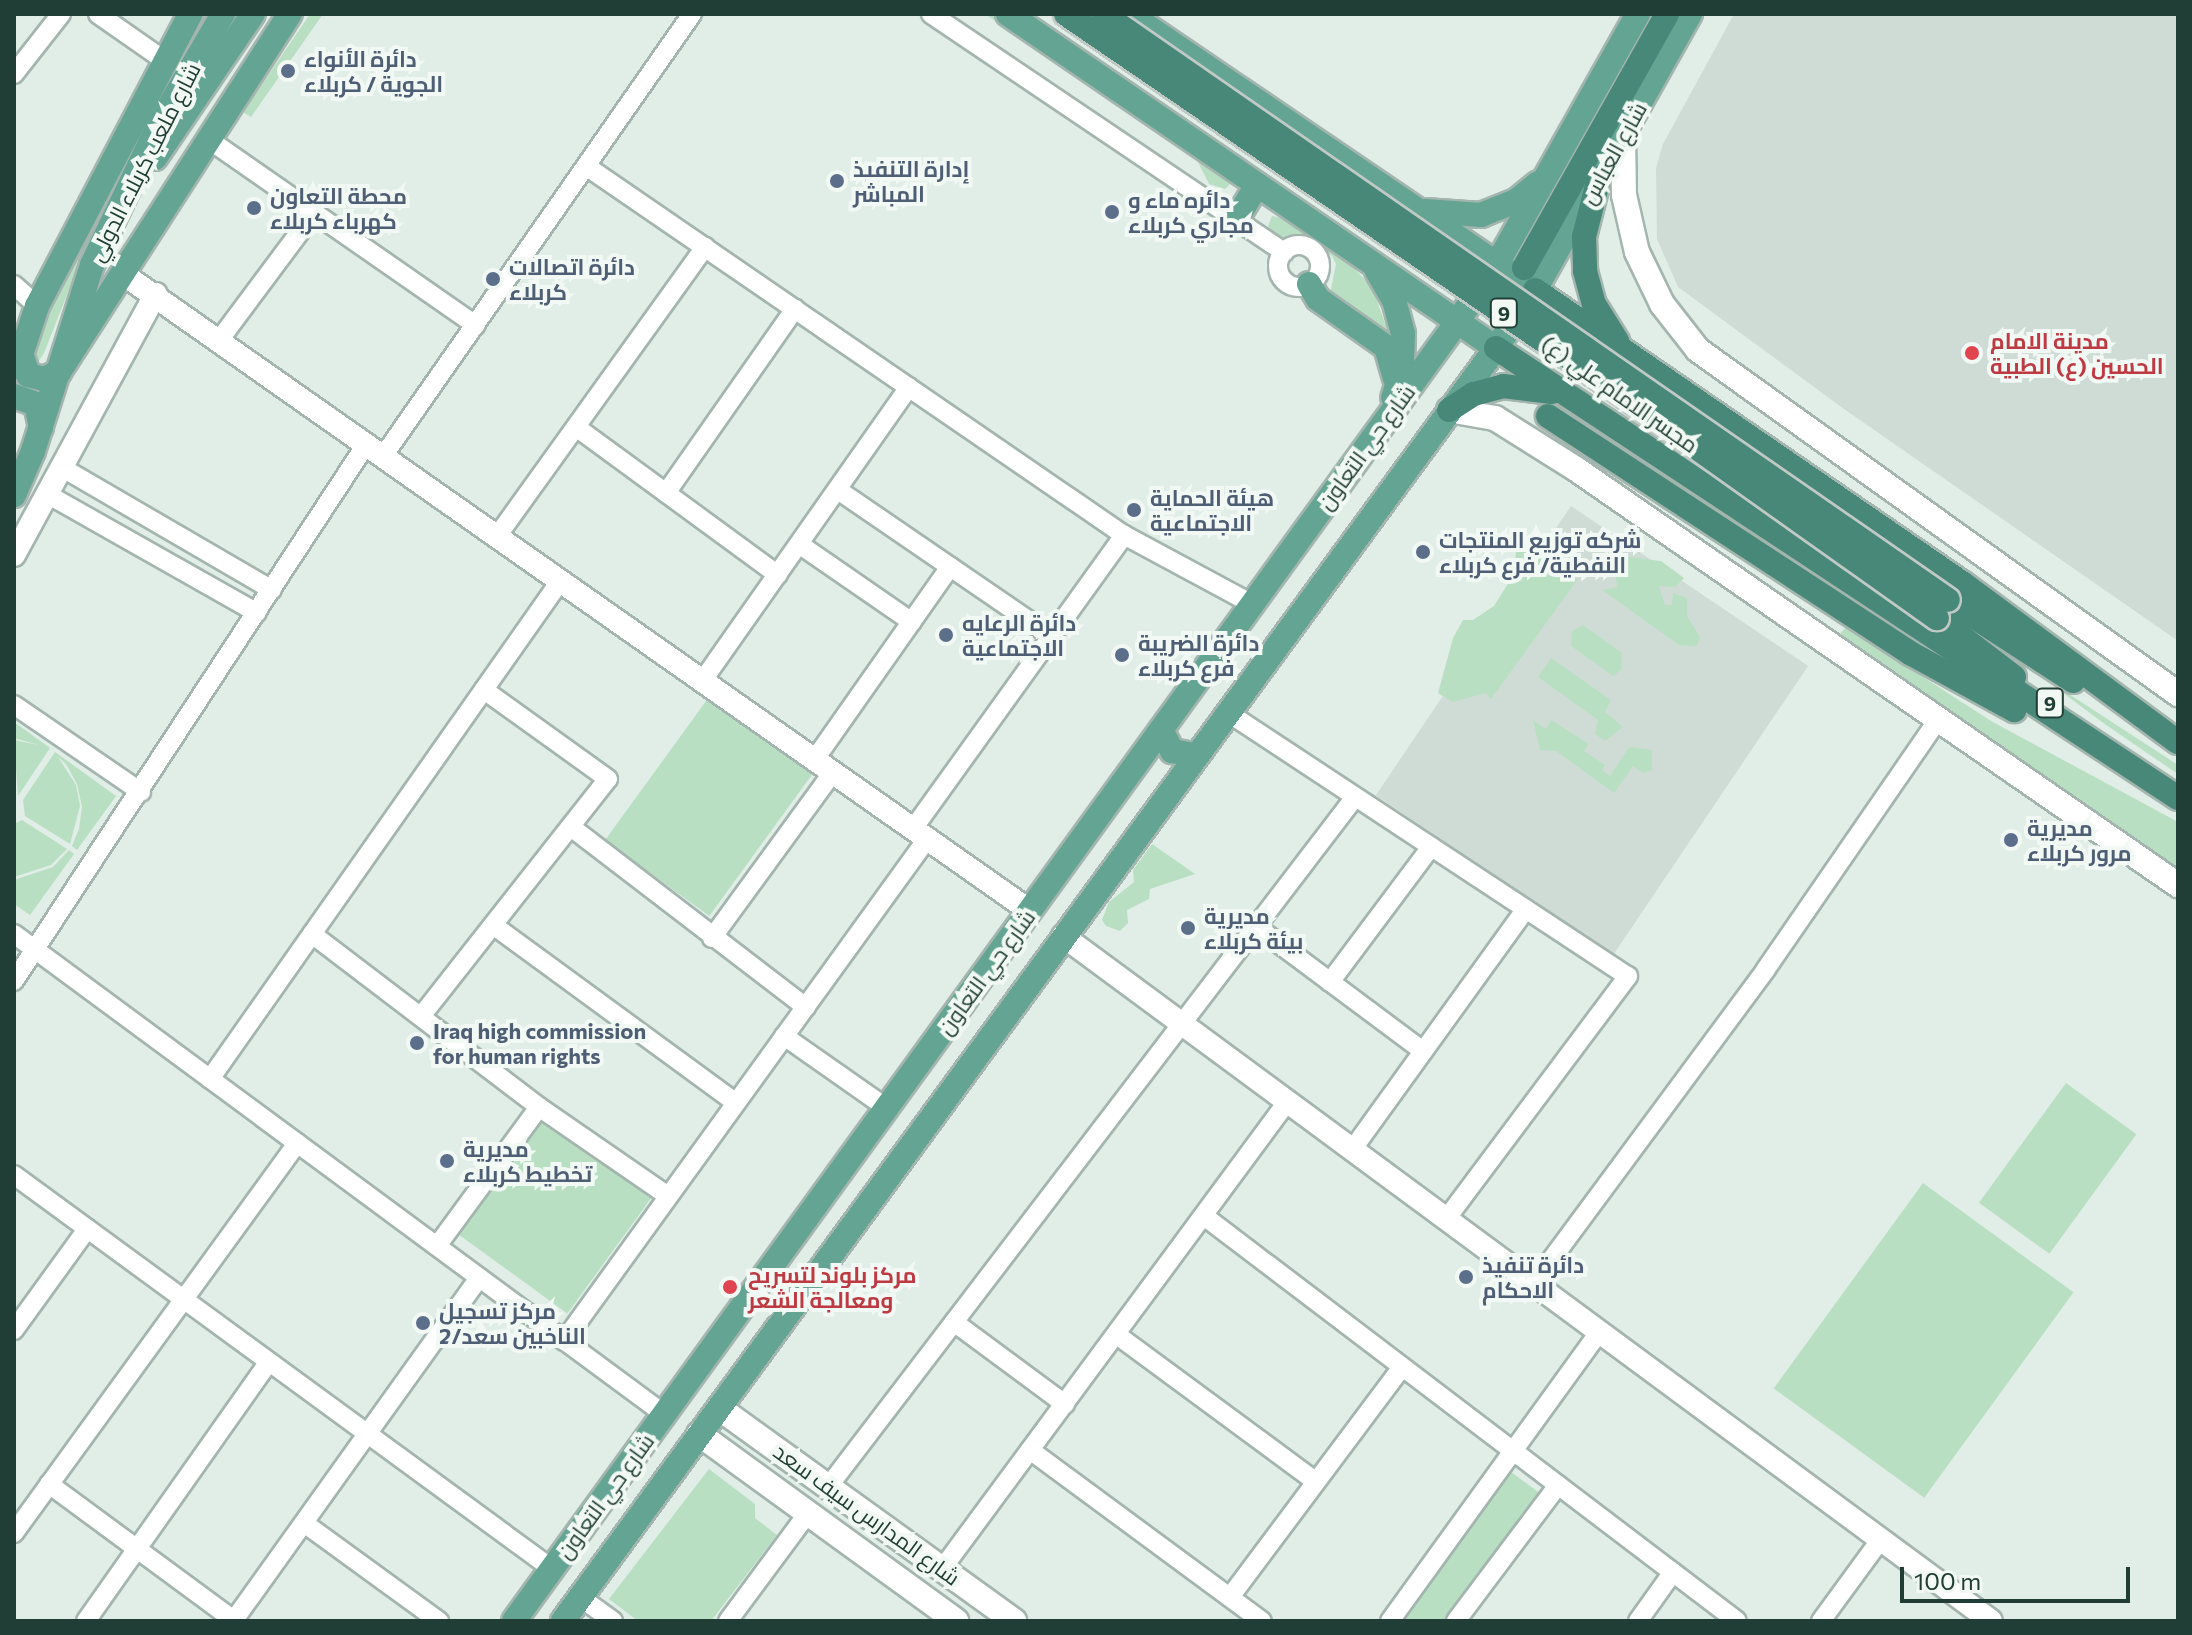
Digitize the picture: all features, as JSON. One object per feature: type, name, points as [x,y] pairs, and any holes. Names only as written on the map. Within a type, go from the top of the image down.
[{"type":"highway","name":"مجسر الامام علي (ع)","points":[[1066,14],[1942,609],[2025,653],[2178,743]]},
{"type":"highway","name":"مجسر الامام علي (ع)","points":[[1103,14],[1942,609],[2171,793]]},
{"type":"highway","points":[[1524,268],[1667,14]]},
{"type":"highway","points":[[1599,178],[1584,237],[1585,271],[1602,320],[1636,359]]},
{"type":"highway","points":[[1535,290],[1962,583],[2178,743]]},
{"type":"highway","points":[[1496,348],[1634,442],[2171,793]]},
{"type":"highway","points":[[1634,442],[1671,383]]},
{"type":"highway","points":[[1449,410],[1474,394],[1503,386],[1533,387],[1575,403]]},
{"type":"highway","points":[[1548,416],[1910,653],[2004,706],[2077,734]]},
{"type":"main road","name":"شارع ملعب كربلاء الدولي","points":[[16,359],[37,306],[190,14]]},
{"type":"main road","name":"شارع ملعب كربلاء الدولي","points":[[14,495],[41,427],[99,248],[161,120],[223,14]]},
{"type":"main road","points":[[99,248],[253,14]]},
{"type":"main road","points":[[16,359],[28,375],[44,379],[59,372],[290,14]]},
{"type":"main road","points":[[1008,14],[1036,24],[1257,185],[1496,348]]},
{"type":"main road","points":[[1129,14],[1535,290]]},
{"type":"main road","name":"شارع العباس","points":[[1558,160],[1638,14]]},
{"type":"main road","name":"شارع العباس","points":[[1496,348],[1535,290],[1690,14]]},
{"type":"main road","points":[[1623,137],[1624,195],[1637,252],[1662,304],[1698,350],[2178,694]]},
{"type":"main road","points":[[1408,203],[1456,217],[1493,212],[1526,194],[1558,160]]},
{"type":"main road","name":"شارع حي التعاون","points":[[514,1621],[1457,322],[1497,264],[1558,160]]},
{"type":"main road","points":[[1236,220],[1257,185]]},
{"type":"main road","points":[[1364,258],[1390,292],[1402,325],[1403,360],[1395,394],[1378,431]]},
{"type":"main road","points":[[1309,284],[1318,299],[1386,347],[1395,370],[1395,394]]},
{"type":"main road","name":"شارع حي التعاون","points":[[563,1621],[1496,348]]},
{"type":"main road","points":[[14,396],[36,404],[41,427]]},
{"type":"main road","points":[[1449,410],[1507,424],[2178,885]]},
{"type":"main road","points":[[1161,730],[1172,751],[1195,755]]},
{"type":"main road","points":[[1127,776],[1151,779],[1163,799]]},
{"type":"main road","name":"شارع المدارس سيف سعد","points":[[719,1408],[942,1569],[1001,1617]]},
{"type":"main road","name":"شارع المدارس سيف سعد","points":[[699,1434],[956,1621]]},
{"type":"main road","points":[[624,1470],[633,1489],[654,1496]]},
{"type":"main road","points":[[595,1510],[616,1513],[628,1531]]},
{"type":"street","points":[[14,74],[61,14]]},
{"type":"street","points":[[98,14],[164,60]]},
{"type":"street","points":[[14,981],[37,951],[272,590],[376,449],[476,325],[692,14]]},
{"type":"street","points":[[931,14],[1284,252]]},
{"type":"street","points":[[208,139],[476,325]]},
{"type":"street","points":[[586,166],[1124,535],[1252,604]]},
{"type":"street","points":[[220,339],[314,213]]},
{"type":"street","points":[[1303,246],[1314,252],[1320,270],[1309,284],[1293,286],[1282,278],[1279,264],[1284,252],[1303,246]]},
{"type":"street","points":[[498,535],[705,247]]},
{"type":"street","points":[[123,274],[156,294],[1030,911]]},
{"type":"street","points":[[14,285],[37,306]]},
{"type":"street","points":[[14,555],[156,294]]},
{"type":"street","points":[[666,493],[795,309]]},
{"type":"street","points":[[703,680],[909,387]]},
{"type":"street","points":[[576,427],[778,575]]},
{"type":"street","points":[[61,467],[272,590]]},
{"type":"street","points":[[838,490],[1051,636]]},
{"type":"street","points":[[47,494],[257,613]]},
{"type":"street","points":[[564,1341],[806,1007],[1051,636],[1124,535]]},
{"type":"street","points":[[799,544],[912,622]]},
{"type":"street","points":[[712,938],[950,567]]},
{"type":"street","points":[[210,1079],[561,580]]},
{"type":"street","points":[[422,1015],[608,779],[484,690]]},
{"type":"street","points":[[14,705],[141,792]]},
{"type":"street","points":[[1227,712],[1628,976],[1446,1219]]},
{"type":"street","points":[[1534,1283],[1766,969],[1938,720]]},
{"type":"street","points":[[828,1487],[1258,928],[1355,797]]},
{"type":"street","points":[[571,827],[806,1007]]},
{"type":"street","points":[[1330,982],[1431,847]]},
{"type":"street","points":[[1352,1150],[1526,909]]},
{"type":"street","points":[[493,925],[736,1103]]},
{"type":"street","points":[[1258,928],[1423,1051]]},
{"type":"street","points":[[14,934],[664,1414]]},
{"type":"street","points":[[312,934],[539,1107],[668,1196]]},
{"type":"street","points":[[1063,936],[1991,1621]]},
{"type":"street","points":[[784,1036],[887,1108]]},
{"type":"street","points":[[942,1569],[1287,1102]]},
{"type":"street","points":[[437,1246],[539,1107]]},
{"type":"street","points":[[14,1533],[297,1143]]},
{"type":"street","points":[[14,1175],[551,1568]]},
{"type":"street","points":[[1204,1216],[1737,1621]]},
{"type":"street","points":[[14,1330],[87,1229]]},
{"type":"street","points":[[49,1484],[234,1621],[479,1278]]},
{"type":"street","points":[[954,1322],[1065,1404]]},
{"type":"street","points":[[1390,1621],[1599,1332]]},
{"type":"street","points":[[1117,1335],[1315,1481]]},
{"type":"street","points":[[86,1621],[269,1362]]},
{"type":"street","points":[[1230,1597],[1402,1367]]},
{"type":"street","points":[[1030,1450],[1262,1621]]},
{"type":"street","points":[[1456,1621],[1558,1485]]},
{"type":"street","points":[[728,1621],[808,1513]]},
{"type":"street","points":[[304,1523],[439,1621]]},
{"type":"street","points":[[1821,1621],[1881,1539]]},
{"type":"street","points":[[1638,1621],[1673,1572]]},
{"type":"street","points":[[580,1597],[613,1621]]},
{"type":"shaded area","name":"مدينة الامام الحسين (ع) الطبية","points":[[1734,14],[2178,14],[2178,641],[1844,409],[1678,287],[1657,239],[1656,168],[1663,144]]},
{"type":"shaded area","points":[[1571,506],[1808,666],[1613,955],[1376,795]]},
{"type":"green space","points":[[310,14],[323,14],[251,117],[243,112]]},
{"type":"green space","points":[[985,14],[997,14],[1232,177],[1230,184],[1225,189],[1209,184],[1196,158]]},
{"type":"green space","points":[[105,199],[44,353],[35,367],[25,356]]},
{"type":"green space","points":[[1272,216],[1286,219],[1347,260],[1373,289],[1388,332],[1330,294],[1336,264],[1332,256],[1306,239],[1275,236],[1268,226]]},
{"type":"green space","points":[[1542,534],[1554,551],[1539,574],[1578,579],[1491,699],[1486,693],[1453,702],[1438,693],[1453,638],[1463,620],[1473,620],[1494,606],[1514,574],[1516,551]]},
{"type":"green space","points":[[1628,557],[1661,561],[1684,578],[1675,587],[1659,586],[1665,605],[1672,605],[1673,593],[1687,598],[1687,616],[1700,637],[1697,646],[1679,645],[1602,590],[1617,587],[1614,563],[1621,567]]},
{"type":"green space","points":[[1583,625],[1622,653],[1621,670],[1613,676],[1571,646],[1572,631]]},
{"type":"green space","points":[[1846,627],[1991,721],[2178,822],[2178,871],[1838,636]]},
{"type":"green space","points":[[1551,658],[1611,700],[1605,712],[1623,727],[1605,741],[1595,734],[1598,720],[1538,677]]},
{"type":"green space","points":[[2035,672],[2178,765],[2178,774],[2106,725]]},
{"type":"green space","points":[[709,697],[813,773],[709,916],[605,840]]},
{"type":"green space","points":[[1533,720],[1546,729],[1551,720],[1588,744],[1584,751],[1605,765],[1602,770],[1610,776],[1629,747],[1652,750],[1652,770],[1643,773],[1633,766],[1614,793],[1556,751],[1540,750]]},
{"type":"green space","points":[[14,722],[50,748],[18,796],[14,740],[39,745],[14,738]]},
{"type":"green space","points":[[55,752],[116,796],[77,850],[72,846],[79,829],[82,807],[77,784],[66,764],[58,757],[76,785],[80,806],[70,844],[25,816],[23,800]]},
{"type":"green space","points":[[22,820],[67,849],[51,865],[14,877],[14,824]]},
{"type":"green space","points":[[1152,844],[1195,874],[1150,889],[1149,899],[1127,910],[1128,923],[1120,931],[1106,926],[1102,920],[1109,902],[1134,882],[1133,870]]},
{"type":"green space","points":[[69,850],[74,854],[30,915],[14,904],[14,880],[53,867]]},
{"type":"green space","points":[[2066,1083],[2136,1134],[2049,1254],[1979,1203]]},
{"type":"green space","points":[[540,1118],[651,1199],[567,1313],[457,1233]]},
{"type":"green space","points":[[1923,1183],[2073,1292],[1924,1498],[1774,1388]]},
{"type":"green space","points":[[709,1469],[755,1504],[755,1518],[777,1535],[711,1621],[638,1621],[609,1599]]},
{"type":"green space","points":[[1511,1472],[1541,1494],[1450,1621],[1402,1621]]},
{"type":"place","name":"دائرة الأنواء الجوية / كربلاء","points":[[288,71]]},
{"type":"place","name":"إدارة التنفيذ المباشر","points":[[837,181]]},
{"type":"place","name":"محطة التعاون كهرباء كربلاء","points":[[254,208]]},
{"type":"place","name":"دائره ماء و مجاري كربلاء","points":[[1112,212]]},
{"type":"place","name":"دائرة اتصالات كربلاء","points":[[493,279]]},
{"type":"place","name":"مدينة الامام الحسين (ع) الطبية","points":[[1972,353]]},
{"type":"place","name":"هيئة الحماية الاجتماعية","points":[[1134,510]]},
{"type":"place","name":"شركه توزيع المنتجات النفطية/ فرع كربلاء","points":[[1423,552]]},
{"type":"place","name":"دائرة الرعايه الاجتماعية","points":[[946,635]]},
{"type":"place","name":"دائرة الضريبة فرع كربلاء","points":[[1122,655]]},
{"type":"place","name":"مديرية مرور كربلاء","points":[[2011,840]]},
{"type":"place","name":"مديرية بيئة كربلاء","points":[[1188,928]]},
{"type":"place","name":"Iraq high commission for human rights","points":[[417,1043]]},
{"type":"place","name":"مديرية تخطيط كربلاء","points":[[447,1161]]},
{"type":"place","name":"دائرة تنفيذ الاحكام","points":[[1466,1277]]},
{"type":"place","name":"مركز بلوند لتسريح ومعالجة الشعر","points":[[730,1287]]},
{"type":"place","name":"مركز تسجيل الناخبين سعد/2","points":[[423,1323]]}]
